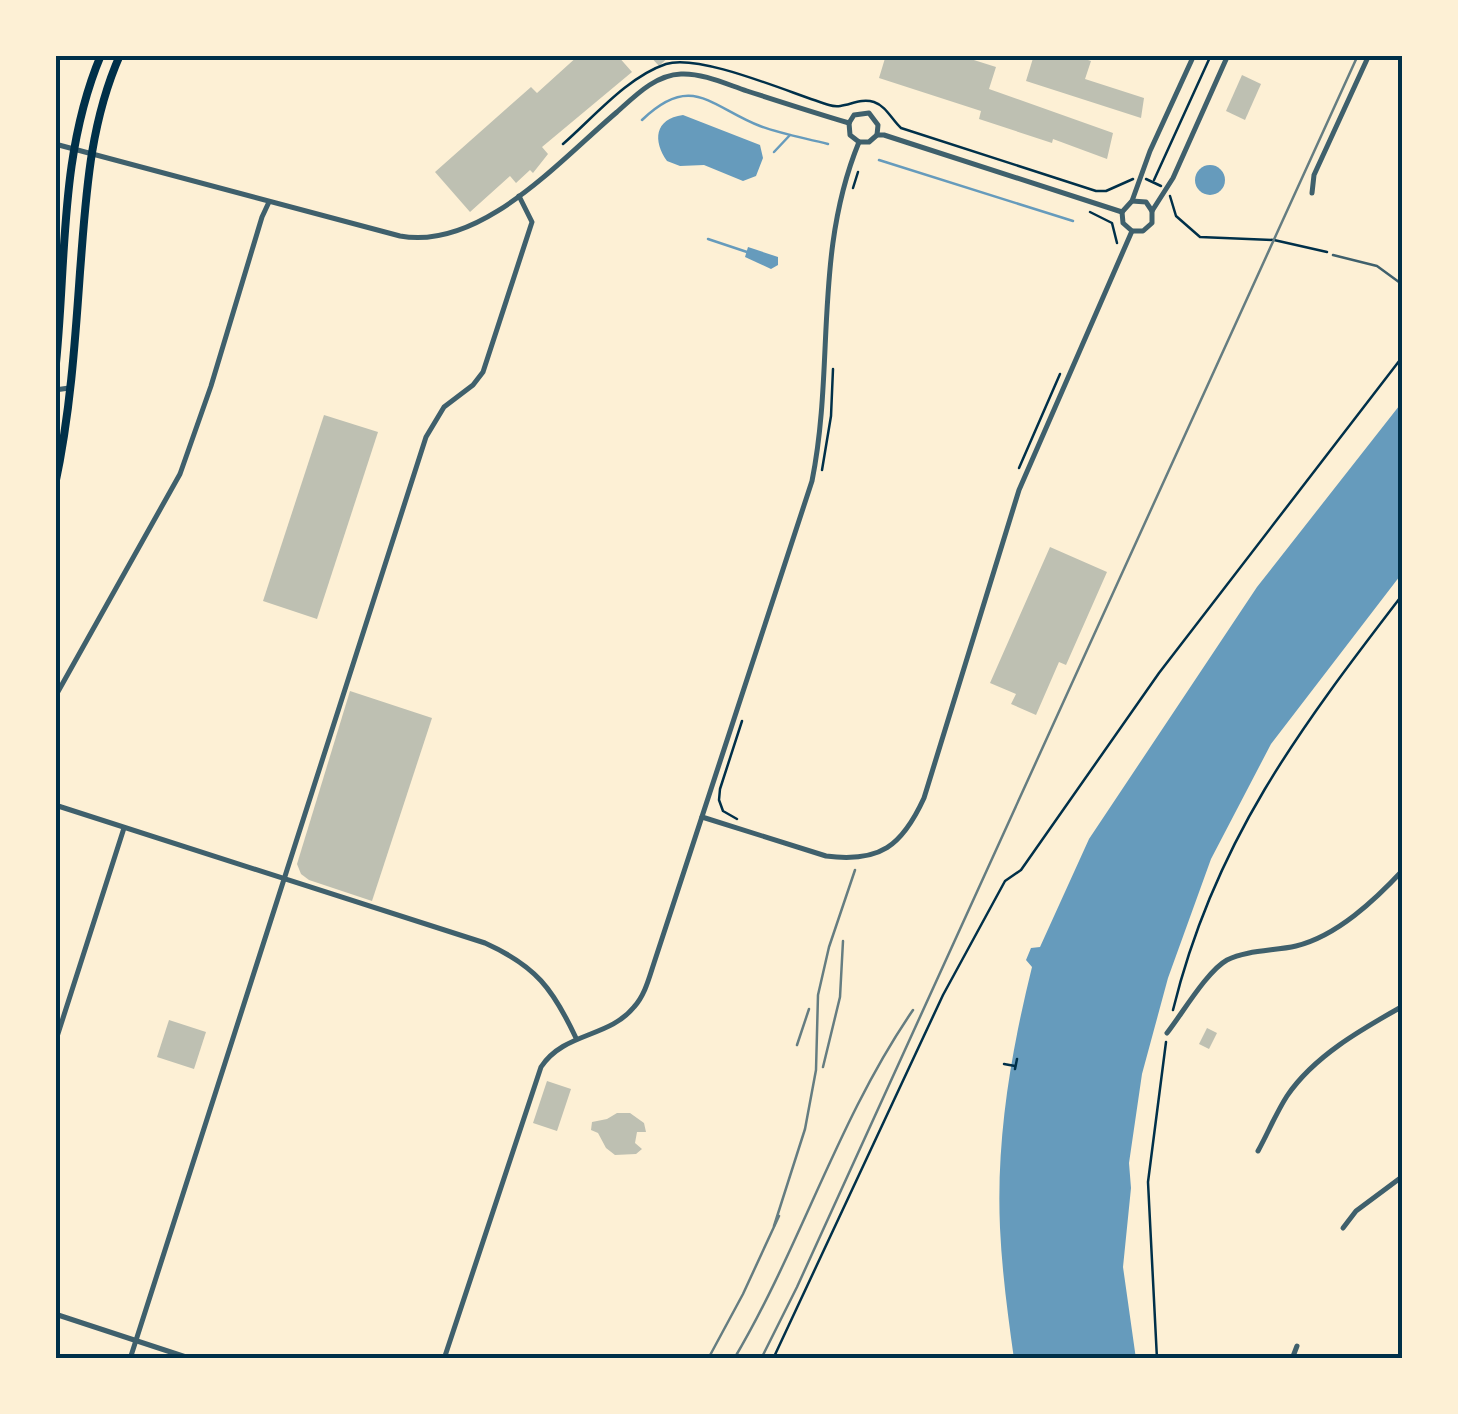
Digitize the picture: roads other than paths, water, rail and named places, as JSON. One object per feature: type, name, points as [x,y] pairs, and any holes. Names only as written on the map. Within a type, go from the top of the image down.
[{"type":"main road","points":[[55,374],[67,196],[79,120],[101,55]]},
{"type":"main road","points":[[55,485],[72,376],[85,201],[96,124],[120,55]]},
{"type":"street","points":[[1132,231],[1123,223],[1122,212],[1132,201],[1194,55]]},
{"type":"street","points":[[1132,231],[1148,228],[1152,210],[1166,190],[1228,55]]},
{"type":"street","points":[[1312,193],[1314,175],[1370,55]]},
{"type":"street","points":[[55,144],[400,236],[426,238],[465,228],[519,196],[640,92],[668,76],[707,78],[849,123]]},
{"type":"street","points":[[859,113],[869,113],[877,120],[877,135],[869,142],[859,142],[850,135],[849,123],[859,113]]},
{"type":"street","points":[[877,135],[1122,212]]},
{"type":"street","points":[[444,1359],[534,1080],[549,1054],[622,1019],[645,990],[812,481],[824,414],[829,254],[840,201],[859,142]]},
{"type":"street","points":[[130,1359],[426,437],[444,407],[484,372],[530,234],[531,214],[519,196]]},
{"type":"street","points":[[55,697],[180,474],[270,201]]},
{"type":"street","points":[[1132,201],[1146,202],[1152,210]]},
{"type":"street","points":[[702,817],[847,859],[886,849],[911,826],[928,787],[1020,490],[1132,231]]},
{"type":"street","points":[[55,374],[72,376]]},
{"type":"street","points":[[55,390],[70,388]]},
{"type":"street","points":[[55,805],[500,950],[542,979],[558,999],[576,1038]]},
{"type":"street","points":[[55,1043],[124,828]]},
{"type":"street","points":[[1168,1033],[1225,961],[1316,940],[1367,904],[1403,870]]},
{"type":"street","points":[[1258,1151],[1286,1098],[1306,1074],[1331,1052],[1403,1006]]},
{"type":"street","points":[[1343,1228],[1356,1212],[1403,1176]]},
{"type":"street","points":[[55,1314],[192,1359]]},
{"type":"street","points":[[1292,1359],[1296,1346]]},
{"type":"lane","points":[[1333,255],[1377,266],[1403,285]]},
{"type":"water","points":[[683,115],[760,145],[763,158],[756,176],[743,181],[704,165],[680,166],[667,161],[659,132],[666,121]]},
{"type":"water","points":[[1210,165],[1221,169],[1225,180],[1221,191],[1210,195],[1199,191],[1195,180],[1199,169]]},
{"type":"water","points":[[748,247],[778,257],[778,265],[771,269],[745,257]]},
{"type":"water","points":[[1403,401],[1403,572],[1271,744],[1211,859],[1168,978],[1142,1074],[1129,1163],[1131,1188],[1123,1267],[1136,1359],[1014,1359],[999,1195],[1012,1063],[1032,967],[1026,960],[1031,948],[1040,947],[1089,839],[1257,587]]},
{"type":"waterway","points":[[642,120],[659,106],[688,96],[714,103],[768,129],[828,144]]},
{"type":"waterway","points":[[774,152],[790,135]]},
{"type":"waterway","points":[[879,160],[1073,221]]},
{"type":"waterway","points":[[708,239],[747,252]]},
{"type":"railway","points":[[761,1359],[1358,55]]},
{"type":"railway","points":[[774,1226],[805,1129],[816,1070],[818,995],[829,947],[855,870]]},
{"type":"railway","points":[[823,1067],[840,997],[843,941]]},
{"type":"railway","points":[[797,1045],[809,1009]]},
{"type":"railway","points":[[734,1359],[780,1272],[863,1095],[913,1010]]},
{"type":"railway","points":[[708,1359],[779,1216]]}]
